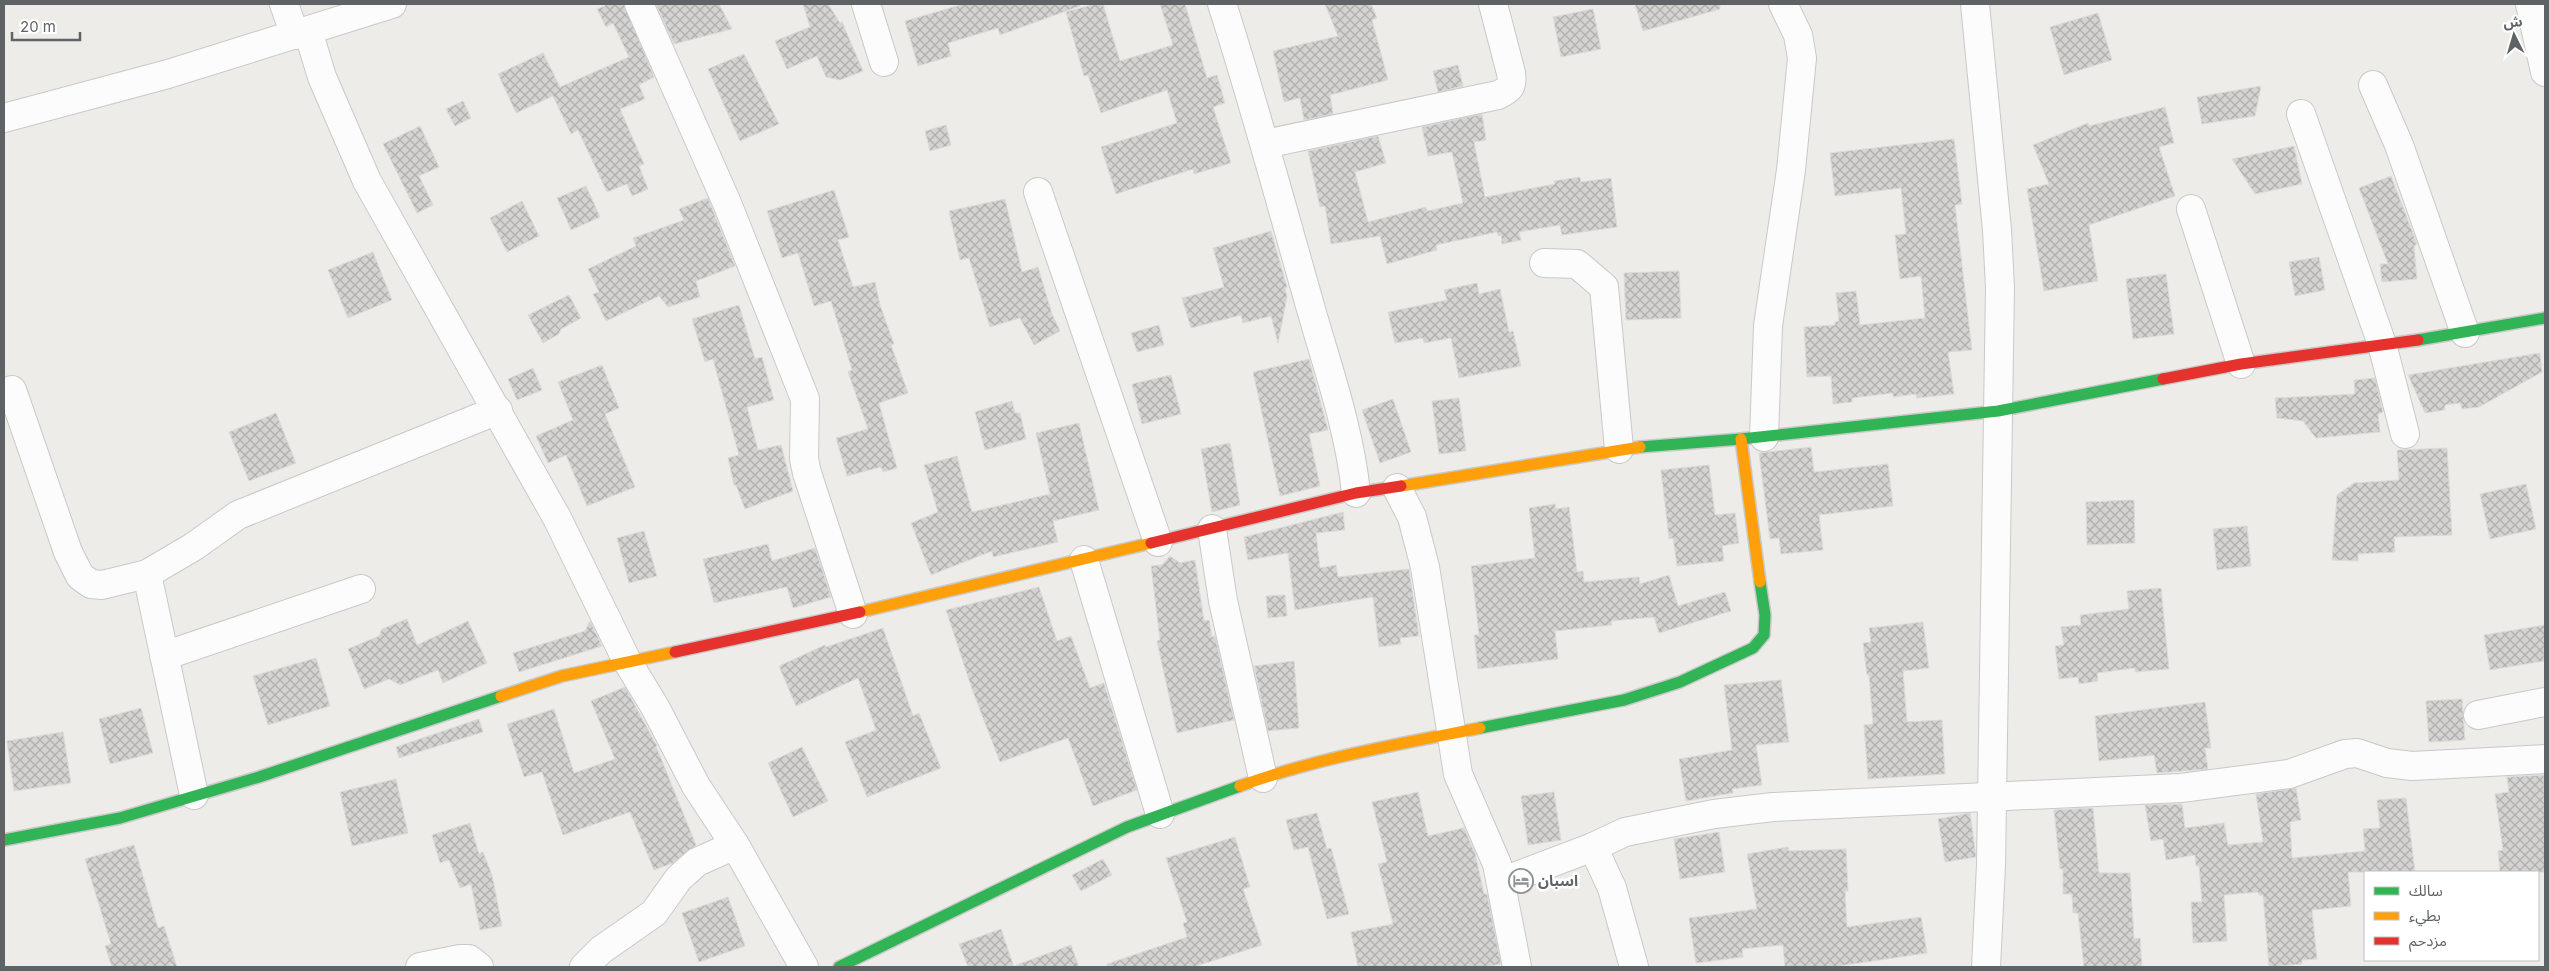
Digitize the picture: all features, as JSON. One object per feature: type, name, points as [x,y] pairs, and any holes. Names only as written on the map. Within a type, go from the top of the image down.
[{"type":"street","points":[[284,4],[301,33],[322,77],[367,181],[498,410],[557,518],[627,660],[655,707],[696,786],[735,845],[804,967]]},
{"type":"street","points":[[4,118],[168,74],[392,4]]},
{"type":"street","points":[[639,4],[727,203],[805,399],[804,459],[807,473],[854,614]]},
{"type":"street","points":[[866,4],[884,62]]},
{"type":"street","points":[[1222,4],[1265,144],[1338,398],[1352,456],[1356,493]]},
{"type":"street","points":[[1265,144],[1498,94],[1510,89],[1513,83],[1493,4]]},
{"type":"street","points":[[839,967],[1127,827],[1263,778],[1378,748],[1624,700],[1680,682],[1753,648],[1764,634],[1765,615],[1752,438],[1791,170],[1802,58],[1798,35],[1783,4]]},
{"type":"street","points":[[1975,4],[1997,230],[2000,304],[1992,798],[1986,967]]},
{"type":"street","points":[[2530,4],[2545,72]]},
{"type":"street","points":[[2373,85],[2399,145],[2465,333]]},
{"type":"street","points":[[2301,114],[2382,344],[2405,434]]},
{"type":"street","points":[[1038,192],[1158,542]]},
{"type":"street","points":[[2191,209],[2241,364]]},
{"type":"street","points":[[1544,263],[1577,264],[1604,287],[1619,449]]},
{"type":"street","points":[[4,840],[120,818],[194,794],[259,777],[562,676],[627,660],[712,645],[854,614],[1356,493],[1397,488],[1619,449],[1752,438],[1998,410],[2241,364],[2465,333],[2545,318]]},
{"type":"street","points":[[12,390],[68,552],[80,576],[91,584],[102,586],[147,574],[193,547],[238,515],[498,410]]},
{"type":"street","points":[[1397,488],[1412,517],[1426,567],[1458,774],[1497,864],[1517,967]]},
{"type":"street","points":[[1212,529],[1223,601],[1263,778]]},
{"type":"street","points":[[1084,560],[1160,814]]},
{"type":"street","points":[[147,574],[194,794]]},
{"type":"street","points":[[164,656],[361,588]]},
{"type":"street","points":[[2478,715],[2545,702]]},
{"type":"street","points":[[1501,882],[1594,847],[1625,832],[1714,814],[1773,806],[1992,798],[2181,788],[2289,774],[2344,754],[2368,755],[2387,764],[2412,766],[2545,758]]},
{"type":"street","points":[[584,967],[601,950],[654,913],[679,878],[697,862],[735,845]]},
{"type":"street","points":[[1594,847],[1612,888],[1634,967]]},
{"type":"street","points":[[420,967],[460,958],[469,959],[479,967]]},
{"type":"building","points":[[604,4],[624,4],[654,77],[639,85],[645,99],[620,109],[644,164],[639,166],[648,189],[632,196],[627,184],[607,192],[578,130],[571,134],[553,96],[516,113],[498,74],[543,53],[560,87],[629,57],[613,23],[606,27],[597,9],[605,6]]},
{"type":"building","points":[[656,4],[719,4],[732,29],[674,44]]},
{"type":"building","points":[[803,4],[828,4],[840,23],[842,22],[863,71],[840,80],[826,77],[817,56],[787,69],[775,41],[810,27]]},
{"type":"building","points":[[964,4],[1079,4],[1080,6],[1000,35],[998,28],[948,43],[951,56],[918,66],[905,21]]},
{"type":"building","points":[[1095,4],[1103,4],[1120,61],[1173,45],[1160,4],[1185,4],[1207,78],[1217,75],[1225,103],[1213,107],[1231,163],[1194,174],[1193,169],[1116,194],[1101,147],[1177,123],[1167,90],[1101,113],[1088,75],[1084,76],[1066,12]]},
{"type":"building","points":[[1325,4],[1371,4],[1377,18],[1372,20],[1388,80],[1330,95],[1333,114],[1304,120],[1300,98],[1284,102],[1273,51],[1338,36]]},
{"type":"building","points":[[1635,4],[1720,4],[1720,9],[1643,31]]},
{"type":"building","points":[[1593,9],[1601,49],[1561,57],[1553,17]]},
{"type":"building","points":[[2098,13],[2112,60],[2064,75],[2050,27]]},
{"type":"building","points":[[744,54],[779,124],[740,141],[708,69]]},
{"type":"building","points":[[1458,65],[1463,86],[1438,92],[1433,71]]},
{"type":"building","points":[[2261,86],[2255,116],[2202,124],[2197,97]]},
{"type":"building","points":[[463,101],[471,118],[455,126],[446,109]]},
{"type":"building","points":[[2165,107],[2174,143],[2159,147],[2175,196],[2089,225],[2098,281],[2044,291],[2027,189],[2049,184],[2033,145],[2088,123],[2089,126]]},
{"type":"building","points":[[1482,114],[1486,140],[1474,142],[1485,197],[1555,184],[1554,181],[1580,177],[1581,182],[1611,178],[1617,227],[1562,235],[1560,225],[1519,232],[1521,240],[1502,244],[1501,235],[1498,236],[1497,232],[1436,245],[1437,250],[1387,264],[1380,236],[1331,244],[1325,206],[1320,207],[1308,151],[1378,136],[1386,163],[1355,172],[1368,222],[1426,207],[1427,211],[1463,203],[1452,152],[1428,156],[1422,127]]},
{"type":"building","points":[[946,125],[951,145],[930,151],[925,131]]},
{"type":"building","points":[[420,126],[439,167],[419,176],[433,205],[417,213],[383,144]]},
{"type":"building","points":[[1954,139],[1962,204],[1955,205],[1972,350],[1948,352],[1954,394],[1917,398],[1916,394],[1893,397],[1893,393],[1852,398],[1852,402],[1833,404],[1831,376],[1807,377],[1804,327],[1835,325],[1835,322],[1839,321],[1836,293],[1856,291],[1860,325],[1925,318],[1921,276],[1900,279],[1895,235],[1906,234],[1901,188],[1835,196],[1830,153]]},
{"type":"building","points":[[2294,146],[2302,184],[2255,194],[2232,159]]},
{"type":"building","points":[[2391,176],[2417,244],[2414,246],[2417,279],[2382,282],[2380,264],[2388,264],[2359,188]]},
{"type":"building","points":[[586,186],[600,217],[571,230],[557,198]]},
{"type":"building","points":[[834,190],[849,237],[838,240],[853,287],[875,282],[880,305],[894,344],[891,345],[908,393],[879,403],[897,468],[883,472],[881,467],[847,476],[836,438],[868,429],[848,372],[852,370],[831,301],[814,306],[798,253],[782,258],[767,211]]},
{"type":"building","points":[[708,198],[735,266],[696,281],[700,297],[668,307],[659,296],[606,321],[593,294],[599,292],[588,269],[636,246],[633,238],[684,220],[679,209]]},
{"type":"building","points":[[1005,199],[1022,272],[1038,267],[1052,314],[1060,331],[1034,345],[1020,318],[990,327],[969,258],[960,260],[949,211]]},
{"type":"building","points":[[522,201],[539,236],[507,252],[490,218]]},
{"type":"building","points":[[1271,231],[1287,287],[1285,288],[1287,297],[1278,343],[1271,316],[1243,323],[1241,315],[1191,328],[1182,298],[1224,287],[1213,248]]},
{"type":"building","points":[[373,252],[392,300],[348,318],[328,270]]},
{"type":"building","points":[[2319,257],[2325,290],[2295,296],[2289,262]]},
{"type":"building","points":[[1679,271],[1681,318],[1626,320],[1624,273]]},
{"type":"building","points":[[2166,274],[2174,334],[2133,339],[2126,279]]},
{"type":"building","points":[[1477,283],[1479,294],[1500,289],[1509,332],[1513,331],[1521,366],[1459,378],[1451,338],[1424,343],[1423,338],[1395,343],[1388,312],[1447,300],[1444,290]]},
{"type":"building","points":[[569,295],[581,318],[561,329],[559,334],[543,343],[528,315]]},
{"type":"building","points":[[739,305],[755,359],[762,357],[774,400],[747,407],[758,450],[781,445],[793,491],[745,509],[736,485],[734,485],[728,458],[739,455],[713,359],[705,362],[692,319]]},
{"type":"building","points":[[1159,325],[1164,345],[1137,352],[1131,333]]},
{"type":"building","points":[[2540,353],[2542,372],[2479,407],[2462,409],[2460,403],[2445,405],[2445,410],[2425,413],[2408,375]]},
{"type":"building","points":[[1309,359],[1328,430],[1309,434],[1320,486],[1280,496],[1253,372]]},
{"type":"building","points":[[602,365],[619,408],[605,414],[635,487],[587,506],[566,455],[548,463],[536,436],[573,420],[558,382]]},
{"type":"building","points":[[533,368],[542,390],[517,400],[508,379]]},
{"type":"building","points":[[1171,375],[1181,414],[1142,424],[1132,384]]},
{"type":"building","points":[[2375,378],[2383,412],[2378,414],[2380,432],[2316,438],[2303,421],[2277,418],[2275,398],[2355,394],[2354,380]]},
{"type":"building","points":[[1459,398],[1466,451],[1439,454],[1432,401]]},
{"type":"building","points":[[1393,399],[1411,452],[1380,463],[1362,410]]},
{"type":"building","points":[[1012,401],[1015,413],[1020,413],[1026,439],[985,450],[975,412]]},
{"type":"building","points":[[276,413],[296,463],[249,481],[229,432]]},
{"type":"building","points":[[1079,423],[1099,510],[1053,521],[1058,542],[993,557],[992,551],[931,575],[911,523],[938,512],[924,465],[957,456],[972,512],[1050,494],[1036,433]]},
{"type":"building","points":[[1230,443],[1240,505],[1212,512],[1201,449]]},
{"type":"building","points":[[1811,447],[1814,472],[1888,464],[1893,506],[1819,515],[1823,550],[1781,554],[1779,538],[1770,539],[1759,453]]},
{"type":"building","points":[[2447,448],[2452,535],[2394,537],[2395,552],[2358,554],[2358,561],[2332,560],[2337,495],[2354,483],[2399,480],[2397,450]]},
{"type":"building","points":[[1709,465],[1715,515],[1735,513],[1739,543],[1722,546],[1724,561],[1677,566],[1673,538],[1669,539],[1661,470]]},
{"type":"building","points":[[2526,484],[2536,529],[2490,539],[2480,494]]},
{"type":"building","points":[[2134,500],[2135,543],[2087,545],[2086,502]]},
{"type":"building","points":[[1555,504],[1556,509],[1569,507],[1577,572],[1583,571],[1584,582],[1639,577],[1640,584],[1669,575],[1678,606],[1725,592],[1731,611],[1659,633],[1654,617],[1611,621],[1612,625],[1555,631],[1558,659],[1478,669],[1474,635],[1479,635],[1471,566],[1535,558],[1529,508]]},
{"type":"building","points":[[1343,512],[1345,530],[1316,533],[1320,568],[1336,565],[1338,577],[1409,569],[1419,636],[1400,638],[1401,644],[1379,647],[1373,597],[1295,610],[1288,553],[1248,560],[1244,537]]},
{"type":"building","points":[[2247,526],[2251,566],[2217,570],[2213,529]]},
{"type":"building","points":[[644,531],[657,576],[629,583],[617,538]]},
{"type":"building","points":[[768,544],[772,561],[815,548],[831,597],[793,608],[787,587],[714,603],[703,559]]},
{"type":"building","points":[[1170,556],[1180,563],[1195,560],[1204,621],[1209,620],[1212,637],[1215,636],[1234,720],[1177,733],[1157,641],[1160,640],[1151,566],[1162,565]]},
{"type":"building","points":[[1039,587],[1057,641],[1071,636],[1090,688],[1104,683],[1137,790],[1093,806],[1068,738],[1000,762],[972,689],[946,610]]},
{"type":"building","points":[[2161,588],[2169,669],[2135,672],[2135,668],[2097,673],[2098,681],[2079,684],[2078,677],[2059,679],[2055,646],[2064,645],[2061,627],[2081,625],[2080,615],[2129,609],[2127,591]]},
{"type":"building","points":[[1285,595],[1287,616],[1268,618],[1266,596]]},
{"type":"building","points":[[407,619],[417,645],[468,621],[487,663],[443,683],[438,670],[400,685],[389,679],[364,689],[348,649],[379,636],[382,629]]},
{"type":"building","points":[[590,621],[602,646],[519,672],[513,653],[585,631]]},
{"type":"building","points":[[1923,622],[1929,668],[1903,671],[1907,722],[1942,720],[1945,774],[1868,779],[1864,725],[1873,724],[1869,675],[1867,675],[1863,643],[1871,642],[1869,628]]},
{"type":"building","points":[[2545,625],[2544,661],[2490,670],[2484,635]]},
{"type":"building","points":[[883,628],[913,716],[919,713],[941,768],[867,797],[845,742],[876,730],[858,678],[796,706],[779,666],[825,645],[826,647]]},
{"type":"building","points":[[316,658],[330,706],[268,725],[253,676]]},
{"type":"building","points":[[1294,661],[1299,728],[1268,731],[1254,666]]},
{"type":"building","points":[[1781,680],[1789,742],[1756,745],[1762,785],[1732,789],[1733,793],[1686,801],[1679,759],[1732,750],[1724,685]]},
{"type":"building","points":[[625,687],[657,746],[696,845],[673,863],[654,870],[630,812],[563,835],[542,772],[524,777],[507,724],[554,709],[574,773],[615,759],[591,701]]},
{"type":"building","points":[[2462,699],[2465,740],[2429,742],[2426,701]]},
{"type":"building","points":[[2205,702],[2211,748],[2205,748],[2208,769],[2157,773],[2154,755],[2099,761],[2095,716]]},
{"type":"building","points":[[141,708],[153,753],[110,764],[99,719]]},
{"type":"building","points":[[479,719],[483,732],[399,758],[396,747]]},
{"type":"building","points":[[63,732],[71,783],[14,791],[7,741]]},
{"type":"building","points":[[802,747],[828,801],[793,817],[768,763]]},
{"type":"building","points":[[2544,775],[2545,872],[2500,871],[2498,851],[2503,850],[2495,794],[2509,792],[2507,777]]},
{"type":"building","points":[[396,779],[408,833],[352,846],[340,792]]},
{"type":"building","points":[[2296,788],[2301,820],[2290,822],[2292,858],[2365,851],[2363,829],[2380,828],[2377,800],[2406,798],[2415,871],[2348,872],[2351,906],[2312,910],[2317,959],[2302,960],[2302,964],[2269,967],[2263,895],[2259,895],[2258,892],[2224,895],[2227,941],[2193,943],[2191,902],[2202,902],[2199,866],[2196,866],[2195,855],[2166,860],[2163,839],[2151,841],[2145,805],[2182,804],[2185,828],[2224,823],[2228,845],[2263,842],[2256,794]]},
{"type":"building","points":[[1418,792],[1428,836],[1464,828],[1475,853],[1484,894],[1487,894],[1501,964],[1484,967],[1358,967],[1351,932],[1393,924],[1378,864],[1387,862],[1372,802]]},
{"type":"building","points":[[1554,792],[1561,840],[1528,845],[1521,796]]},
{"type":"building","points":[[2093,808],[2099,873],[2130,873],[2134,939],[2140,938],[2142,967],[2084,967],[2078,913],[2073,913],[2072,894],[2063,894],[2063,869],[2060,869],[2054,810]]},
{"type":"building","points":[[1317,813],[1327,849],[1331,848],[1349,914],[1327,919],[1308,847],[1294,850],[1286,820]]},
{"type":"building","points":[[1970,813],[1976,857],[1945,862],[1938,819]]},
{"type":"building","points":[[470,823],[479,854],[483,852],[492,875],[502,926],[480,930],[471,884],[460,888],[449,860],[440,863],[432,835]]},
{"type":"building","points":[[1719,832],[1725,872],[1680,879],[1674,839]]},
{"type":"building","points":[[1235,837],[1250,887],[1243,889],[1262,945],[1193,967],[1107,967],[1107,964],[1187,937],[1183,923],[1187,922],[1166,858]]},
{"type":"building","points":[[134,845],[158,928],[164,926],[177,967],[112,967],[105,946],[111,944],[85,859]]},
{"type":"building","points":[[1788,847],[1789,851],[1846,849],[1848,891],[1845,891],[1847,927],[1921,917],[1927,953],[1832,967],[1785,967],[1783,945],[1742,949],[1743,957],[1696,963],[1689,918],[1757,909],[1747,854]]},
{"type":"building","points":[[1103,859],[1112,875],[1081,891],[1072,875]]},
{"type":"building","points":[[728,897],[745,946],[699,962],[682,913]]},
{"type":"building","points":[[1001,929],[1014,967],[968,967],[959,944]]},
{"type":"building","points":[[1071,945],[1079,967],[1016,967],[1016,965]]},
{"type":"traffic: fast","points":[[2418,340],[2545,318]]},
{"type":"traffic: fast","points":[[1640,447],[1741,439],[1998,411],[2163,379]]},
{"type":"traffic: fast","points":[[1480,728],[1624,700],[1680,682],[1753,648],[1764,635],[1765,615],[1760,582]]},
{"type":"traffic: fast","points":[[4,840],[120,818],[259,777],[501,696]]},
{"type":"traffic: fast","points":[[839,967],[1127,827],[1240,786]]},
{"type":"traffic: slow","points":[[1741,439],[1760,582]]},
{"type":"traffic: slow","points":[[1401,486],[1640,447]]},
{"type":"traffic: slow","points":[[860,612],[1151,543]]},
{"type":"traffic: slow","points":[[501,696],[562,676],[675,652]]},
{"type":"traffic: slow","points":[[1240,786],[1299,767],[1389,746],[1480,728]]},
{"type":"traffic: jam","points":[[2163,379],[2241,364],[2418,340]]},
{"type":"traffic: jam","points":[[1151,543],[1356,493],[1401,486]]},
{"type":"traffic: jam","points":[[675,652],[860,612]]},
{"type":"place","name":"اسبان","points":[[1521,881]]}]
